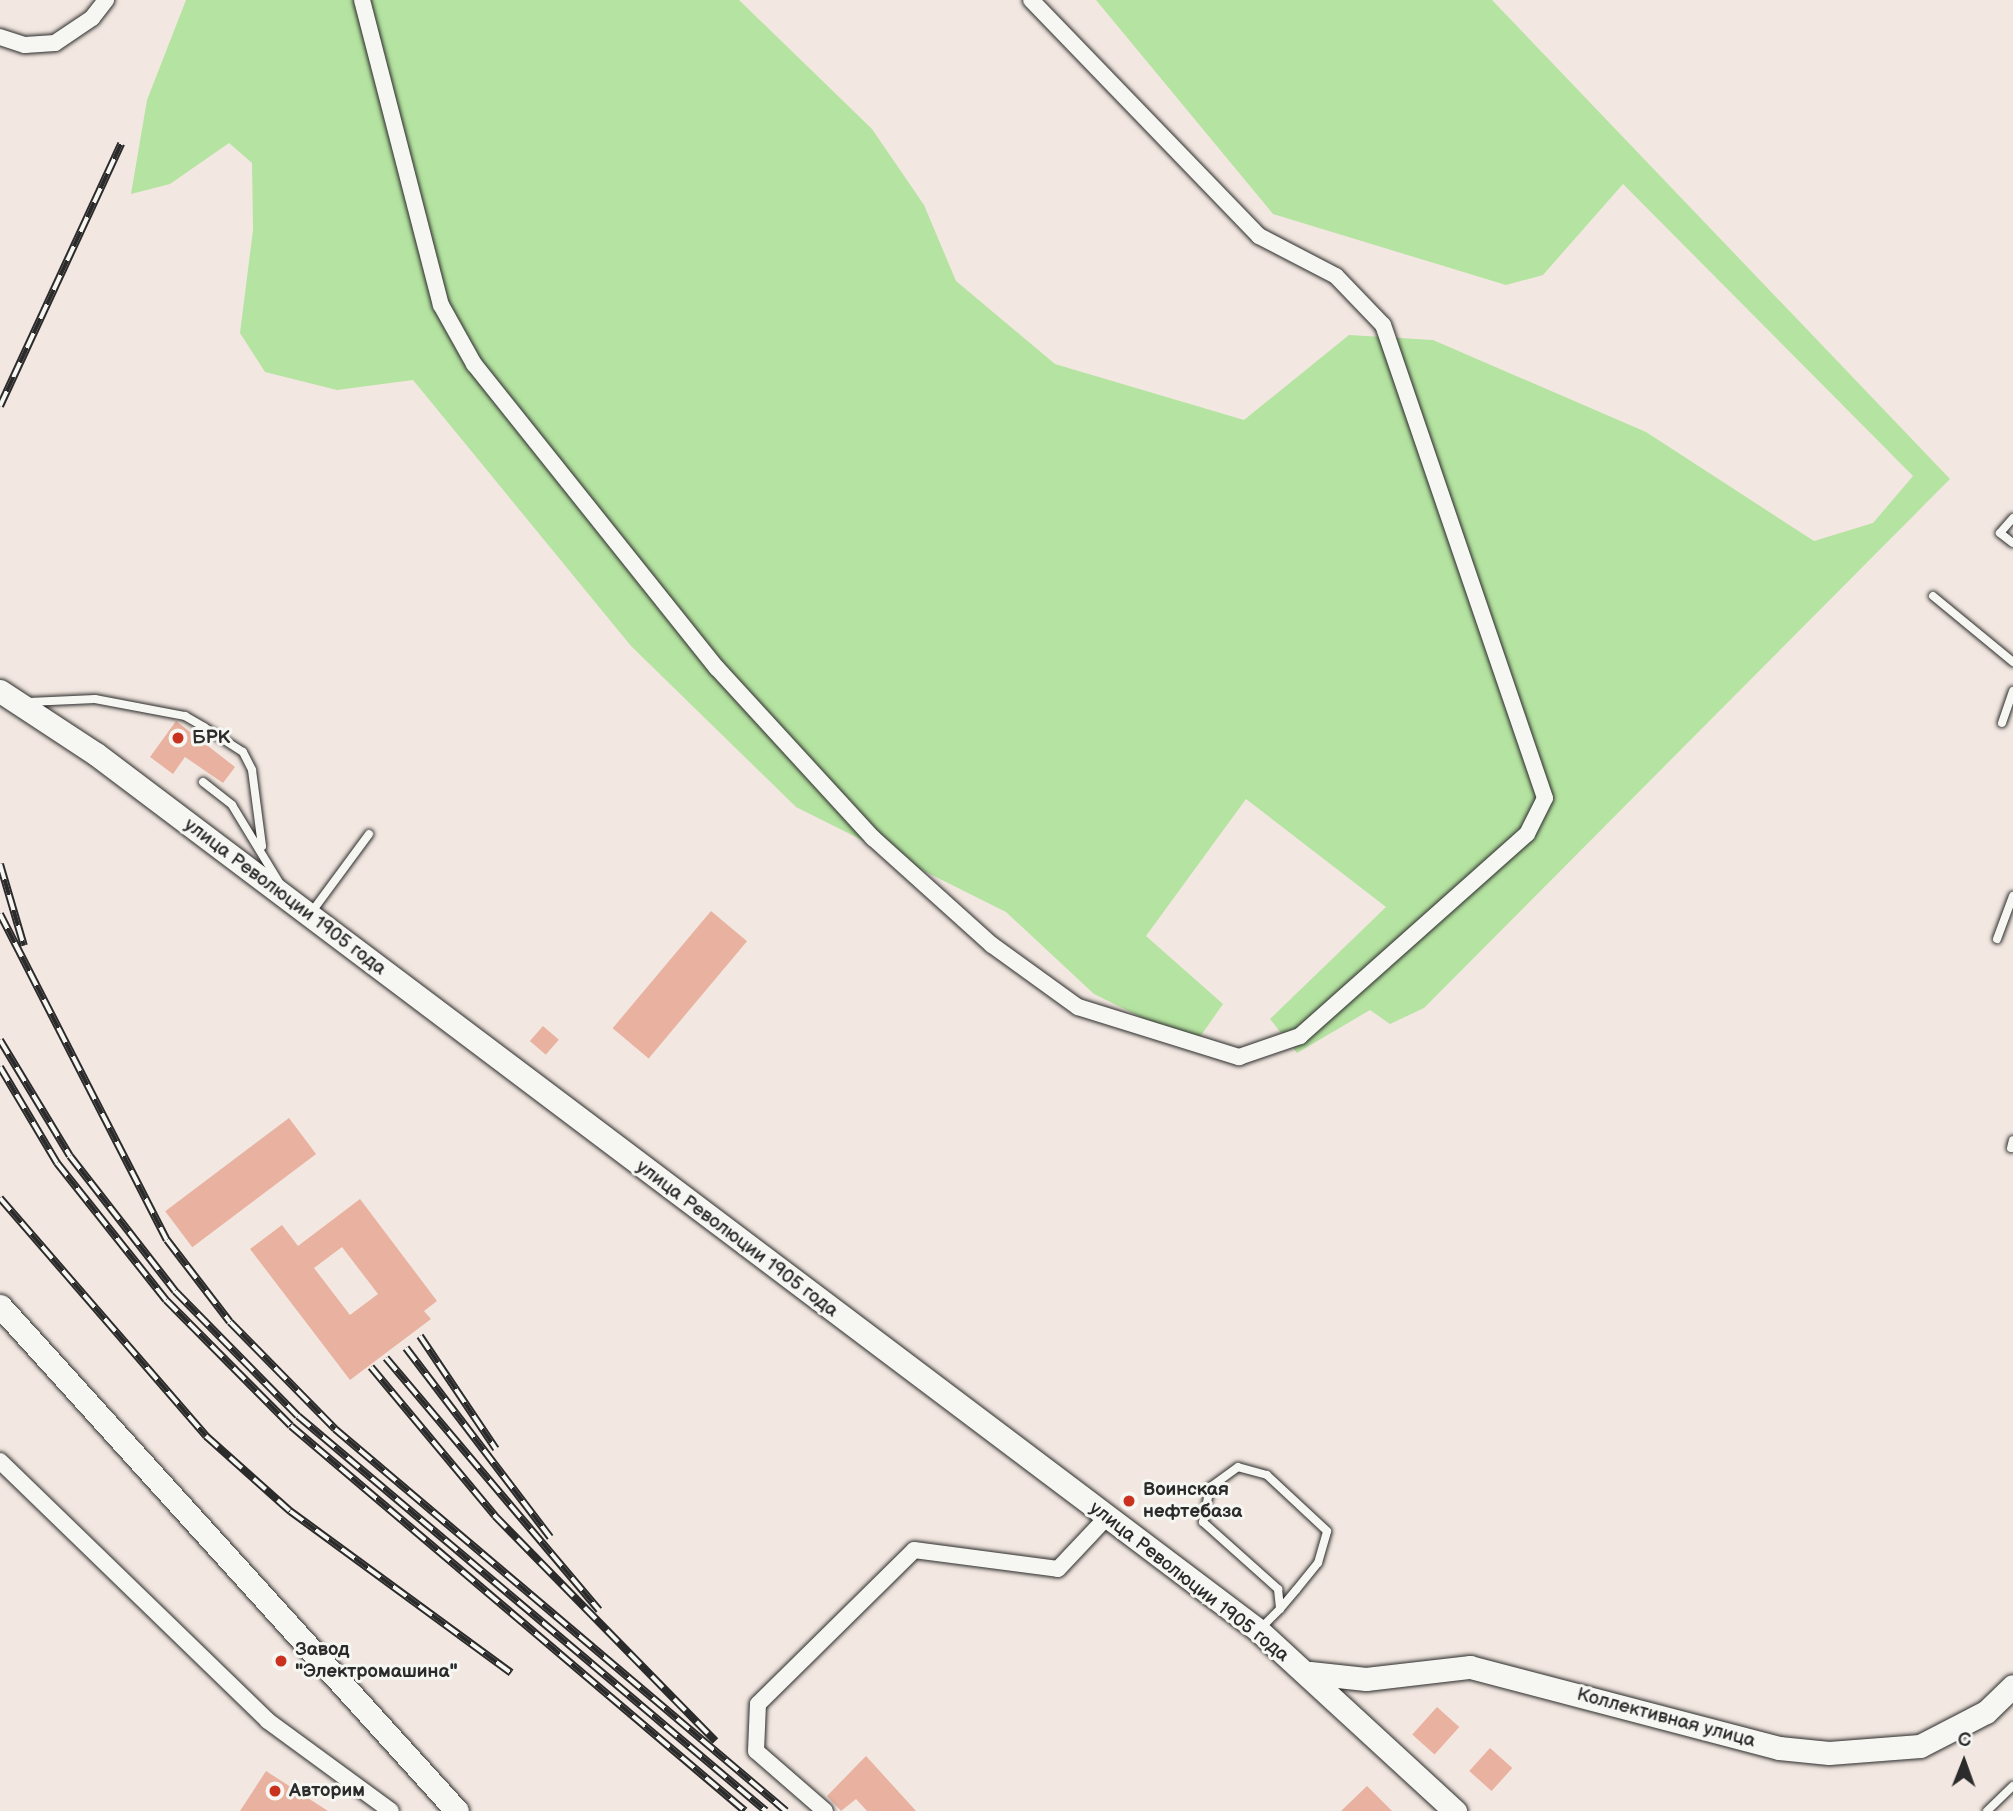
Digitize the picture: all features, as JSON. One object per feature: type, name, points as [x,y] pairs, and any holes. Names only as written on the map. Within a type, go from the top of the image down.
[{"type":"main road","name":"улица Революции 1905 года","points":[[0,691],[22,702],[288,899],[1258,1630],[1455,1811]]},
{"type":"main road","points":[[0,1306],[457,1811]]},
{"type":"main road","name":"Коллективная улица","points":[[1305,1672],[1366,1679],[1470,1667],[1779,1748],[1829,1753],[1920,1746],[1975,1719],[2013,1686]]},
{"type":"main road","points":[[1349,1712],[1366,1679]]},
{"type":"street","points":[[0,37],[25,45],[55,43],[92,18],[106,0]]},
{"type":"street","points":[[362,0],[441,304],[474,365],[717,668],[873,838],[992,945],[1077,1007],[1239,1057],[1300,1036],[1527,834],[1545,798],[1382,325],[1336,276],[1258,236],[1031,0]]},
{"type":"street","points":[[0,1461],[268,1721],[391,1811]]},
{"type":"street","points":[[825,1811],[756,1751],[752,1726],[758,1704],[914,1550],[1058,1569],[1106,1518]]},
{"type":"lane","points":[[2013,518],[2000,533],[2013,543]]},
{"type":"lane","points":[[1933,596],[2013,662]]},
{"type":"lane","points":[[2002,723],[2013,691]]},
{"type":"lane","points":[[22,702],[95,699],[186,716],[243,752],[253,770],[262,846]]},
{"type":"lane","points":[[203,782],[232,805],[262,846],[288,899]]},
{"type":"lane","points":[[309,915],[369,834]]},
{"type":"lane","points":[[1997,939],[2013,896]]},
{"type":"lane","points":[[1258,1630],[1280,1609],[1318,1563],[1327,1531],[1267,1475],[1238,1467],[1210,1487],[1203,1522],[1278,1589],[1280,1609]]},
{"type":"lane","points":[[1987,1811],[2013,1786]]},
{"type":"green space","points":[[186,0],[739,0],[872,129],[924,205],[956,281],[1055,364],[1244,420],[1349,335],[1433,340],[1646,432],[1814,541],[1873,523],[1913,476],[1623,184],[1543,275],[1506,285],[1273,214],[1096,0],[1492,0],[1950,479],[1424,1008],[1390,1024],[1370,1010],[1297,1053],[1270,1019],[1386,907],[1246,799],[1146,936],[1223,1004],[1195,1044],[1094,994],[1006,912],[796,807],[631,646],[413,380],[337,390],[265,372],[240,333],[253,230],[252,163],[229,143],[170,184],[131,194],[147,100]]},
{"type":"building","points":[[176,721],[235,767],[223,783],[185,757],[173,774],[150,757]]},
{"type":"building","points":[[711,911],[747,941],[649,1058],[613,1028]]},
{"type":"building","points":[[543,1026],[559,1040],[546,1055],[530,1041]]},
{"type":"building","points":[[289,1118],[316,1154],[192,1247],[165,1211]]},
{"type":"building","points":[[360,1199],[437,1301],[424,1311],[431,1319],[350,1380],[250,1249],[282,1225],[298,1246]],"holes":[[[342,1247],[378,1294],[350,1315],[314,1268]]]},
{"type":"building","points":[[1437,1707],[1459,1727],[1435,1755],[1412,1734]]},
{"type":"building","points":[[1490,1748],[1512,1768],[1492,1791],[1469,1771]]},
{"type":"building","points":[[866,1756],[916,1811],[867,1811],[856,1799],[841,1811],[827,1796]]},
{"type":"building","name":"Авторим","points":[[266,1771],[328,1811],[240,1811]]},
{"type":"building","points":[[1367,1786],[1392,1811],[1341,1811]]},
{"type":"railway","points":[[0,406],[121,144]]},
{"type":"railway","points":[[0,864],[24,946]]},
{"type":"railway","points":[[0,914],[167,1240],[230,1322],[335,1429],[786,1811]]},
{"type":"railway","points":[[0,1040],[70,1156],[175,1291],[298,1416],[766,1811]]},
{"type":"railway","points":[[0,1067],[57,1163],[166,1300],[291,1426],[745,1811]]},
{"type":"railway","points":[[0,1198],[206,1436],[290,1511],[511,1673]]},
{"type":"railway","points":[[420,1336],[496,1449]]},
{"type":"railway","points":[[406,1348],[550,1537]]},
{"type":"railway","points":[[386,1358],[599,1610]]},
{"type":"railway","points":[[371,1367],[495,1516],[715,1741]]},
{"type":"place","name":"БРК","points":[[178,738]]},
{"type":"place","name":"Воинская нефтебаза","points":[[1129,1501]]},
{"type":"place","name":"Завод \"Электромашина\"","points":[[281,1661]]},
{"type":"place","name":"Авторим","points":[[275,1791]]}]
